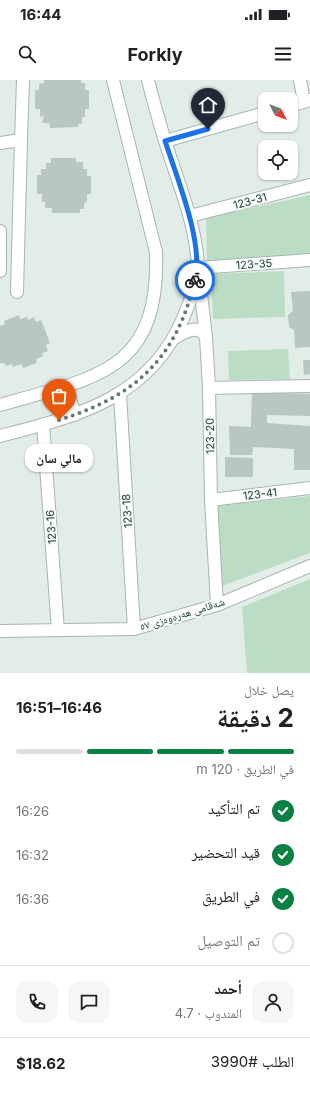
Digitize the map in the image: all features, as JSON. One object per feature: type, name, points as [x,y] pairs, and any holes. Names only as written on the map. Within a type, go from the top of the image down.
[{"type":"street","points":[[17,292],[17,226],[23,80]]},
{"type":"street","points":[[0,405],[66,387],[94,377],[119,361],[128,352],[147,325],[156,293],[156,252],[113,80]]},
{"type":"street","name":"123-20","points":[[148,80],[165,141],[190,216],[198,268],[206,338],[209,388],[211,500],[217,605]]},
{"type":"street","points":[[300,80],[307,101]]},
{"type":"street","points":[[165,141],[258,115]]},
{"type":"street","points":[[0,143],[21,140]]},
{"type":"street","name":"123-31","points":[[190,216],[310,185]]},
{"type":"street","points":[[0,226],[17,226]]},
{"type":"street","points":[[0,231],[0,271]]},
{"type":"street","name":"123-35","points":[[198,268],[310,260]]},
{"type":"street","points":[[0,436],[75,415],[120,394],[146,374],[173,339],[188,306],[198,268]]},
{"type":"street","points":[[173,339],[183,332],[195,329],[200,330],[206,338]]},
{"type":"street","points":[[209,388],[310,386]]},
{"type":"street","points":[[66,387],[75,415]]},
{"type":"street","name":"123-18","points":[[120,394],[134,628]]},
{"type":"street","name":"123-16","points":[[43,425],[58,630]]},
{"type":"street","name":"123-41","points":[[211,500],[310,488]]},
{"type":"street","name":"شەقامی هەرەوەزی ٥٧","points":[[0,631],[134,628],[217,605],[310,566]]},
{"type":"green space","points":[[310,195],[310,254],[207,261],[206,218]]},
{"type":"green space","points":[[284,271],[285,317],[213,319],[211,274]]},
{"type":"green space","points":[[288,349],[290,379],[229,380],[228,351]]},
{"type":"green space","points":[[310,496],[310,553],[217,588],[214,506]]},
{"type":"green space","points":[[310,579],[310,673],[247,673],[242,607]]},
{"type":"building","points":[[44,80],[81,80],[81,83],[85,83],[85,90],[89,90],[89,109],[85,109],[85,117],[82,117],[82,124],[78,124],[78,127],[50,128],[49,123],[42,123],[44,116],[40,117],[40,109],[35,109],[35,90],[39,90],[39,84],[44,83]]},
{"type":"building","points":[[51,158],[76,158],[76,162],[83,162],[83,169],[87,169],[87,176],[91,176],[91,194],[87,194],[87,202],[84,203],[84,209],[80,209],[80,213],[52,213],[52,208],[45,208],[45,202],[42,202],[42,194],[37,194],[37,175],[41,175],[41,169],[46,169],[46,163],[51,163]]},
{"type":"building","points":[[310,291],[310,347],[295,348],[294,330],[289,327],[288,315],[293,311],[291,292]]},
{"type":"building","points":[[19,315],[20,319],[27,317],[28,320],[34,317],[36,322],[41,320],[50,343],[46,345],[48,351],[42,353],[43,356],[36,359],[37,363],[23,368],[21,364],[13,367],[12,364],[6,366],[4,363],[0,363],[0,326],[5,324],[4,321]]},
{"type":"building","points":[[303,360],[310,360],[310,374],[304,375]]},
{"type":"building","points":[[252,392],[310,394],[310,416],[267,415],[267,423],[310,426],[310,470],[294,470],[294,449],[253,447],[252,455],[230,455],[229,426],[251,427]]},
{"type":"building","points":[[225,457],[253,458],[253,477],[225,477]]},
{"type":"way so far","points":[[59,420],[94,407],[120,394],[146,374],[157,362],[180,327],[188,306],[195,280]]},
{"type":"place","name":"مالي سان","points":[[59,420]]},
{"type":"route","points":[[195,280],[198,268],[190,216],[165,141],[208,129]]}]
